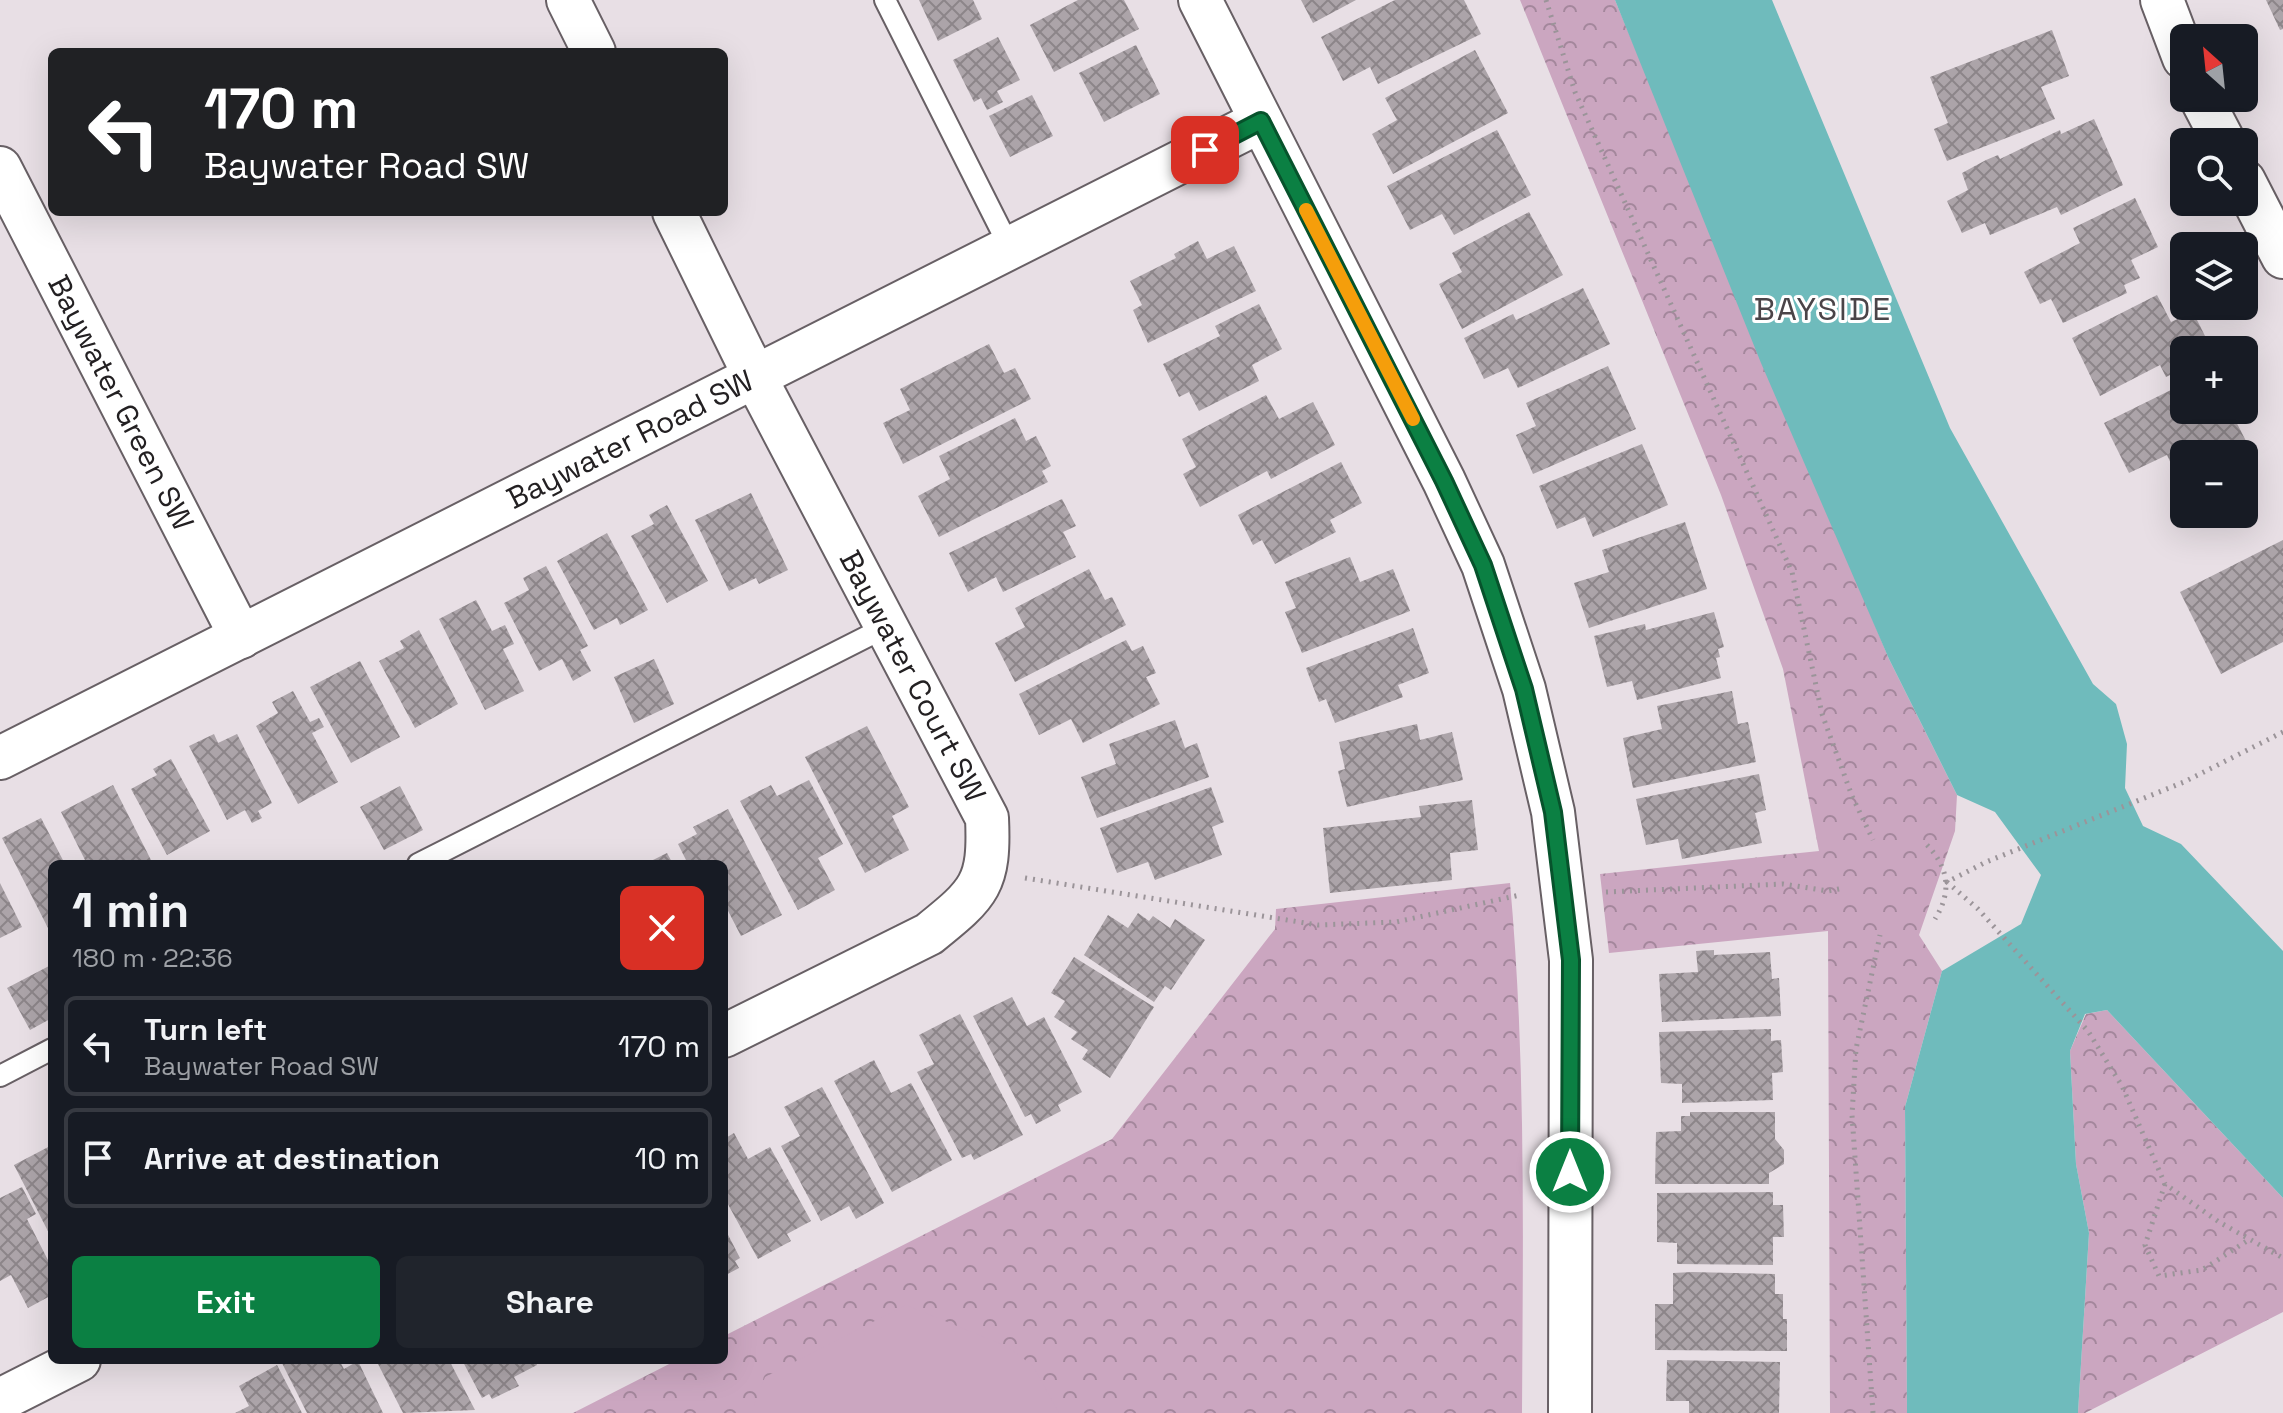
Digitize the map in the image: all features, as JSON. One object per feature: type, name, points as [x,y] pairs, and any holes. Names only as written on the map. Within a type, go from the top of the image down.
[{"type":"street","points":[[568,0],[592,48]]},
{"type":"street","points":[[1200,0],[1444,481],[1483,565],[1524,689],[1553,812],[1571,960],[1570,1413]]},
{"type":"street","points":[[2162,0],[2171,24]]},
{"type":"street","name":"Baywater Road SW","points":[[0,758],[1261,121]]},
{"type":"street","name":"Baywater Green SW","points":[[0,168],[241,637]]},
{"type":"street","points":[[2258,208],[2283,257]]},
{"type":"street","name":"Baywater Court SW","points":[[676,216],[755,377],[987,818],[986,872]]},
{"type":"street","points":[[728,1034],[929,934],[959,910],[981,885],[986,872]]},
{"type":"street","points":[[0,1400],[71,1364]]},
{"type":"lane","points":[[885,0],[1010,248]]},
{"type":"lane","points":[[426,860],[886,627]]},
{"type":"lane","points":[[0,1076],[48,1051]]},
{"type":"path","points":[[1546,0],[1575,92],[1792,572],[1822,714],[1852,796],[1873,840]]},
{"type":"path","points":[[1947,882],[1986,862],[2184,782],[2283,732]]},
{"type":"path","points":[[1927,845],[1944,868],[1947,882],[1942,908],[1935,919]]},
{"type":"path","points":[[986,872],[1318,925],[1396,922],[1517,895],[1783,884],[1828,891],[1844,888]]},
{"type":"path","points":[[1947,882],[1978,909],[2088,1031],[2122,1086],[2165,1184],[2283,1258]]},
{"type":"path","points":[[1873,1413],[1852,1115],[1857,1038],[1880,935]]},
{"type":"path","points":[[2165,1184],[2145,1245],[2159,1276],[2202,1270],[2250,1239]]},
{"type":"green space","points":[[1520,0],[1615,0],[1889,659],[1957,795],[1955,831],[1919,935],[1942,971],[1905,1107],[1907,1413],[1830,1413],[1828,931],[1609,953],[1600,874],[1819,851],[1783,669],[1721,495]]},
{"type":"green space","points":[[1510,883],[1521,1081],[1522,1413],[573,1413],[669,1364],[728,1364],[728,1334],[1112,1139],[1275,929],[1276,909]]},
{"type":"green space","points":[[2107,1010],[2283,1198],[2283,1312],[2085,1413],[2078,1413],[2089,1233],[2076,1164],[2070,1051],[2086,1014]]},
{"type":"green space","points":[[906,1305],[1008,1347],[1033,1366],[1059,1413],[751,1413],[765,1377]]},
{"type":"water","points":[[1615,0],[1772,0],[1950,428],[2093,684],[2116,704],[2127,744],[2125,788],[2143,826],[2181,844],[2283,951],[2283,1198],[2107,1010],[2085,1014],[2070,1051],[2076,1164],[2089,1233],[2078,1413],[1907,1413],[1905,1107],[1942,971],[2021,924],[2041,875],[1995,812],[1957,795],[1889,659],[1761,363]]},
{"type":"building","points":[[919,0],[973,0],[982,19],[938,41]]},
{"type":"building","points":[[1078,0],[1124,0],[1139,29],[1054,72],[1030,25]]},
{"type":"building","points":[[1301,0],[1356,0],[1313,23]]},
{"type":"building","points":[[1395,0],[1464,0],[1481,34],[1378,84],[1370,67],[1343,81],[1321,37]]},
{"type":"building","points":[[2266,0],[2283,0],[2283,29],[2280,30]]},
{"type":"building","points":[[2052,30],[2069,76],[2041,87],[2055,119],[1947,161],[1934,129],[1948,123],[1930,77]]},
{"type":"building","points":[[998,37],[1020,80],[997,91],[1003,102],[987,110],[981,98],[974,102],[953,60]]},
{"type":"building","points":[[1136,45],[1160,94],[1104,122],[1079,73]]},
{"type":"building","points":[[1475,50],[1508,113],[1393,174],[1372,134],[1397,120],[1385,98]]},
{"type":"building","points":[[1032,95],[1053,136],[1010,157],[989,116]]},
{"type":"building","points":[[2094,119],[2123,185],[2061,215],[2057,207],[1990,235],[1985,223],[1962,233],[1947,201],[1968,190],[1962,173],[1998,155],[2000,159],[2060,130],[2061,134]]},
{"type":"building","points":[[1497,130],[1531,195],[1454,235],[1442,214],[1410,230],[1387,186]]},
{"type":"building","points":[[2135,198],[2158,247],[2131,260],[2140,278],[2124,285],[2127,293],[2063,323],[2051,299],[2040,304],[2024,272],[2080,243],[2073,228]]},
{"type":"building","points":[[1529,212],[1563,275],[1462,329],[1439,284],[1462,272],[1452,253]]},
{"type":"building","points":[[1198,241],[1207,259],[1234,246],[1256,291],[1148,343],[1133,310],[1142,305],[1130,281],[1176,258],[1174,254]]},
{"type":"building","points":[[1583,288],[1610,344],[1518,388],[1508,368],[1484,379],[1464,338],[1513,314],[1516,320]]},
{"type":"building","points":[[2157,295],[2171,322],[2197,320],[2205,336],[2170,336],[2170,375],[2166,377],[2160,365],[2100,396],[2072,338]]},
{"type":"building","points":[[1259,304],[1282,349],[1252,365],[1259,381],[1199,411],[1189,392],[1179,397],[1163,364],[1220,336],[1215,326]]},
{"type":"building","points":[[989,344],[1004,373],[1015,368],[1031,399],[903,464],[883,423],[910,410],[900,389]]},
{"type":"building","points":[[1608,366],[1636,429],[1533,474],[1516,435],[1536,426],[1526,403]]},
{"type":"building","points":[[2170,390],[2170,424],[2237,424],[2245,440],[2170,440],[2170,462],[2167,455],[2129,473],[2104,423]]},
{"type":"building","points":[[1266,395],[1279,419],[1313,402],[1335,445],[1271,479],[1267,471],[1200,507],[1183,474],[1196,467],[1182,439]]},
{"type":"building","points":[[1015,418],[1026,441],[1036,436],[1051,466],[1042,471],[1048,482],[939,537],[918,496],[950,479],[939,456]]},
{"type":"building","points":[[1642,444],[1668,505],[1593,537],[1585,517],[1557,529],[1539,486]]},
{"type":"building","points":[[1341,462],[1362,503],[1330,520],[1336,532],[1275,564],[1262,540],[1253,545],[1238,515]]},
{"type":"building","points":[[751,493],[788,570],[759,584],[756,578],[729,591],[695,520]]},
{"type":"building","points":[[1062,499],[1076,526],[1063,532],[1076,557],[1003,592],[996,577],[968,592],[949,553]]},
{"type":"building","points":[[667,505],[708,581],[667,603],[631,536],[654,524],[649,515]]},
{"type":"building","points":[[1685,522],[1707,589],[1589,628],[1574,583],[1609,572],[1602,550]]},
{"type":"building","points":[[607,533],[648,610],[620,625],[617,618],[594,630],[557,561]]},
{"type":"building","points":[[2283,540],[2283,642],[2221,674],[2180,592]]},
{"type":"building","points":[[1350,557],[1360,582],[1393,569],[1410,611],[1302,653],[1285,612],[1296,608],[1285,582]]},
{"type":"building","points":[[546,566],[588,646],[580,650],[591,671],[573,681],[562,659],[539,671],[504,603],[529,590],[523,578]]},
{"type":"building","points":[[1089,569],[1105,600],[1112,597],[1126,625],[1015,682],[995,643],[1025,627],[1015,608]]},
{"type":"building","points":[[476,600],[492,631],[505,625],[514,644],[503,649],[524,691],[485,710],[439,619]]},
{"type":"building","points":[[1714,612],[1724,647],[1718,649],[1720,657],[1716,658],[1721,678],[1637,700],[1632,681],[1607,687],[1594,636],[1645,624],[1646,630]]},
{"type":"building","points":[[1413,628],[1429,673],[1398,685],[1403,697],[1335,723],[1326,699],[1319,702],[1306,668]]},
{"type":"building","points":[[419,630],[458,704],[415,728],[379,661],[404,648],[400,641]]},
{"type":"building","points":[[1126,640],[1132,651],[1143,646],[1156,673],[1146,677],[1160,704],[1083,743],[1071,719],[1039,735],[1019,694]]},
{"type":"building","points":[[654,659],[674,704],[634,723],[614,677]]},
{"type":"building","points":[[360,661],[400,737],[351,763],[310,687]]},
{"type":"building","points":[[293,691],[310,722],[319,718],[324,727],[312,733],[338,782],[298,804],[256,726],[278,713],[272,702]]},
{"type":"building","points":[[1732,691],[1738,724],[1748,722],[1756,762],[1633,788],[1623,738],[1662,729],[1657,706]]},
{"type":"building","points":[[1175,720],[1185,748],[1197,743],[1209,777],[1097,818],[1081,777],[1116,764],[1109,744]]},
{"type":"building","points":[[1417,724],[1420,740],[1452,732],[1463,780],[1347,807],[1338,771],[1345,769],[1339,742]]},
{"type":"building","points":[[867,726],[909,807],[892,816],[909,850],[865,873],[805,757]]},
{"type":"building","points":[[214,734],[218,743],[237,734],[272,803],[258,811],[262,818],[252,823],[245,810],[227,820],[189,746]]},
{"type":"building","points":[[171,759],[210,831],[167,855],[131,789],[157,775],[153,769]]},
{"type":"building","points":[[1759,774],[1766,810],[1755,813],[1762,843],[1682,859],[1678,839],[1646,845],[1636,799]]},
{"type":"building","points":[[809,780],[843,844],[818,858],[835,890],[798,910],[740,801],[771,785],[777,796]]},
{"type":"building","points":[[113,785],[151,860],[85,860],[61,812]]},
{"type":"building","points":[[400,786],[423,830],[384,850],[360,807]]},
{"type":"building","points":[[1211,787],[1224,822],[1212,827],[1222,855],[1155,880],[1148,862],[1117,873],[1100,828]]},
{"type":"building","points":[[1472,800],[1478,850],[1450,853],[1452,880],[1330,893],[1323,828],[1421,817],[1419,806]]},
{"type":"building","points":[[728,809],[782,915],[741,936],[728,911],[728,860],[686,860],[678,844],[697,834],[693,827]]},
{"type":"building","points":[[41,818],[63,860],[48,860],[48,928],[2,838]]},
{"type":"building","points":[[667,853],[671,860],[653,860]]},
{"type":"building","points":[[0,883],[22,927],[0,938]]},
{"type":"building","points":[[1138,913],[1149,921],[1153,916],[1170,928],[1175,919],[1205,940],[1171,990],[1165,986],[1154,1002],[1084,955],[1108,915],[1128,928]]},
{"type":"building","points":[[1714,950],[1714,955],[1770,952],[1772,979],[1779,978],[1781,1016],[1662,1022],[1659,974],[1698,972],[1696,951]]},
{"type":"building","points":[[1074,957],[1154,1007],[1110,1078],[1082,1059],[1088,1050],[1071,1039],[1077,1032],[1054,1017],[1065,1001],[1051,993]]},
{"type":"building","points":[[48,967],[48,1020],[30,1030],[7,988]]},
{"type":"building","points":[[1012,997],[1027,1026],[1044,1017],[1082,1092],[1058,1105],[1061,1111],[1036,1124],[1031,1114],[1025,1117],[973,1016]]},
{"type":"building","points":[[960,1014],[1023,1135],[974,1160],[971,1154],[962,1158],[917,1072],[934,1064],[919,1035]]},
{"type":"building","points":[[1771,1029],[1771,1041],[1781,1040],[1783,1072],[1772,1073],[1773,1100],[1682,1103],[1682,1084],[1661,1083],[1659,1032]]},
{"type":"building","points":[[874,1060],[891,1093],[911,1083],[952,1160],[892,1192],[834,1081]]},
{"type":"building","points":[[822,1087],[884,1203],[856,1219],[849,1206],[821,1221],[781,1146],[800,1136],[784,1107]]},
{"type":"building","points":[[1690,1112],[1775,1112],[1775,1139],[1784,1150],[1784,1164],[1769,1173],[1769,1184],[1655,1184],[1656,1132],[1681,1131],[1681,1116],[1690,1116]]},
{"type":"building","points":[[734,1133],[748,1159],[770,1147],[811,1221],[787,1234],[791,1241],[758,1259],[728,1204],[728,1137]]},
{"type":"building","points":[[48,1147],[48,1231],[14,1165]]},
{"type":"building","points":[[22,1187],[36,1214],[27,1219],[48,1260],[48,1297],[28,1308],[11,1275],[0,1281],[0,1198]]},
{"type":"building","points":[[1773,1192],[1773,1205],[1783,1205],[1784,1237],[1773,1237],[1773,1265],[1677,1264],[1677,1243],[1657,1242],[1657,1193]]},
{"type":"building","points":[[728,1235],[740,1258],[735,1261],[739,1268],[728,1274]]},
{"type":"building","points":[[1673,1273],[1775,1274],[1775,1294],[1783,1294],[1783,1319],[1787,1319],[1787,1351],[1655,1350],[1655,1304],[1673,1304]]},
{"type":"building","points":[[1667,1360],[1780,1362],[1779,1413],[1689,1413],[1689,1401],[1666,1401]]},
{"type":"building","points":[[282,1364],[341,1364],[344,1369],[359,1364],[383,1413],[307,1413]]},
{"type":"building","points":[[378,1364],[451,1364],[475,1410],[403,1413]]},
{"type":"building","points":[[464,1364],[537,1364],[514,1377],[519,1386],[492,1399],[489,1394],[482,1398]]},
{"type":"building","points":[[277,1365],[302,1413],[235,1413],[249,1406],[239,1386]]},
{"type":"slow traffic","points":[[1306,210],[1413,419]]},
{"type":"district","name":"BAYSIDE","points":[[1823,309]]},
{"type":"route","points":[[1205,150],[1261,121],[1444,481],[1483,565],[1524,689],[1553,812],[1571,960],[1570,1172]]}]
